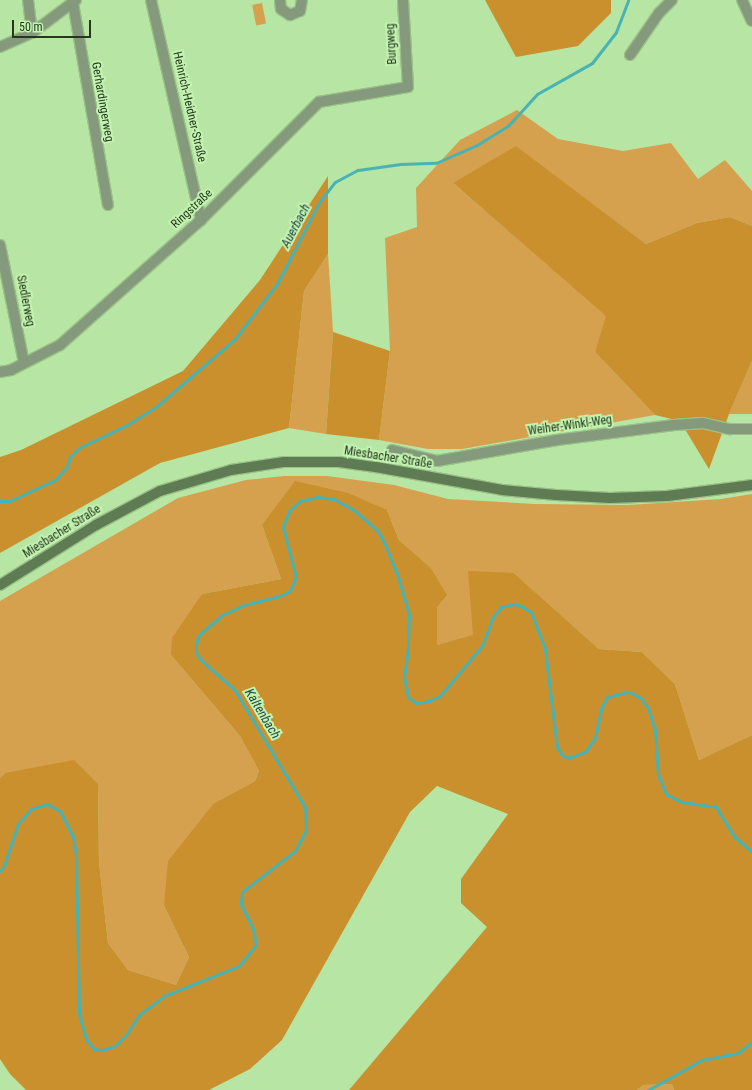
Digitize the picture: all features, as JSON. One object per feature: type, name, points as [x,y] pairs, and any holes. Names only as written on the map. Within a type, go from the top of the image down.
[{"type":"main road","name":"Miesbacher Straße","points":[[0,585],[96,525],[160,492],[231,470],[284,462],[339,462],[376,467],[502,490],[556,495],[667,496],[752,485]]},
{"type":"street","points":[[28,0],[32,33]]},
{"type":"street","name":"Heinrich-Heidner-Straße","points":[[151,0],[201,220]]},
{"type":"street","points":[[280,0],[281,9],[290,15],[300,11],[302,0]]},
{"type":"street","name":"Burgweg","points":[[403,0],[408,87]]},
{"type":"street","points":[[630,55],[659,13],[672,0]]},
{"type":"street","points":[[742,0],[752,21]]},
{"type":"street","points":[[0,47],[32,33],[74,1]]},
{"type":"street","name":"Gerhardingerweg","points":[[74,1],[108,205]]},
{"type":"street","name":"Ringstraße","points":[[0,372],[11,370],[60,345],[201,220],[319,102],[408,87]]},
{"type":"street","name":"Siedlerweg","points":[[0,245],[24,363]]},
{"type":"street","name":"Weiher-Winkl-Weg","points":[[392,450],[437,461],[556,440],[674,425],[703,423],[730,429],[752,429]]},
{"type":"shaded area","points":[[485,0],[611,0],[611,13],[578,46],[516,57]]},
{"type":"shaded area","points":[[262,3],[266,24],[256,26],[252,5]]},
{"type":"shaded area","points":[[517,110],[558,139],[623,151],[671,143],[698,179],[725,160],[752,191],[752,226],[730,217],[697,223],[646,244],[516,147],[454,184],[607,316],[595,352],[655,415],[462,449],[428,449],[379,440],[390,351],[385,238],[417,227],[416,188],[460,140]]},
{"type":"shaded area","points":[[516,146],[646,244],[697,223],[730,217],[752,226],[752,361],[729,414],[709,469],[680,421],[655,415],[595,352],[606,316],[453,183]]},
{"type":"shaded area","points":[[328,176],[328,254],[304,291],[289,428],[160,463],[0,553],[0,457],[21,450],[183,371],[260,280]]},
{"type":"shaded area","points":[[328,254],[333,332],[326,434],[289,428],[304,291]]},
{"type":"shaded area","points":[[333,332],[390,351],[379,440],[326,434]]},
{"type":"shaded area","points":[[752,361],[752,414],[729,414]]},
{"type":"shaded area","points":[[284,476],[327,476],[394,485],[448,499],[535,504],[628,505],[721,499],[752,494],[752,735],[699,760],[675,684],[642,652],[599,649],[514,573],[473,636],[437,645],[437,607],[430,567],[399,540],[387,510],[262,525],[281,579],[202,594],[171,655],[240,736],[259,771],[255,781],[214,803],[164,906],[189,957],[176,985],[128,970],[108,943],[99,862],[98,784],[5,773],[0,778],[0,601],[178,498],[246,480]]},
{"type":"shaded area","points":[[295,481],[348,493],[387,510],[399,540],[430,567],[447,595],[437,607],[437,645],[473,635],[468,571],[514,573],[599,649],[642,652],[675,684],[699,760],[752,735],[752,1090],[674,1090],[672,1084],[643,1085],[637,1090],[349,1090],[487,927],[461,903],[461,879],[508,814],[437,786],[410,812],[282,1040],[250,1069],[209,1090],[26,1090],[10,1074],[0,1059],[0,778],[5,773],[74,760],[98,784],[99,862],[108,943],[128,970],[176,985],[189,957],[164,906],[168,861],[214,803],[255,781],[259,771],[240,736],[171,655],[172,638],[202,594],[281,579],[262,525]]},
{"type":"shaded area","points":[[672,1084],[674,1090],[637,1090],[643,1085]]},
{"type":"waterway","name":"Auerbach","points":[[0,501],[10,501],[55,480],[67,467],[70,457],[79,448],[127,425],[156,407],[235,339],[277,284],[320,201],[335,182],[358,170],[401,164],[436,163],[477,145],[508,126],[537,94],[592,63],[616,32],[628,0]]},
{"type":"waterway","name":"Kaltenbach","points":[[0,871],[4,866],[18,824],[31,809],[47,804],[60,811],[73,836],[76,854],[79,1014],[86,1039],[94,1049],[102,1050],[115,1046],[126,1035],[139,1015],[164,996],[239,966],[256,945],[253,928],[241,904],[242,892],[295,851],[306,830],[305,807],[235,690],[202,661],[196,653],[196,645],[198,636],[222,615],[244,605],[280,596],[290,591],[296,577],[283,527],[289,511],[300,501],[318,497],[334,499],[354,510],[378,531],[385,544],[397,573],[409,614],[408,649],[404,676],[408,697],[416,703],[429,701],[440,696],[482,646],[493,617],[501,607],[514,604],[523,607],[531,612],[545,649],[557,747],[562,755],[569,758],[585,752],[595,738],[601,709],[607,697],[629,692],[641,698],[648,708],[655,730],[658,774],[666,794],[682,802],[716,807],[735,837],[752,852]]},
{"type":"waterway","points":[[648,1090],[702,1060],[738,1053],[752,1042]]}]
